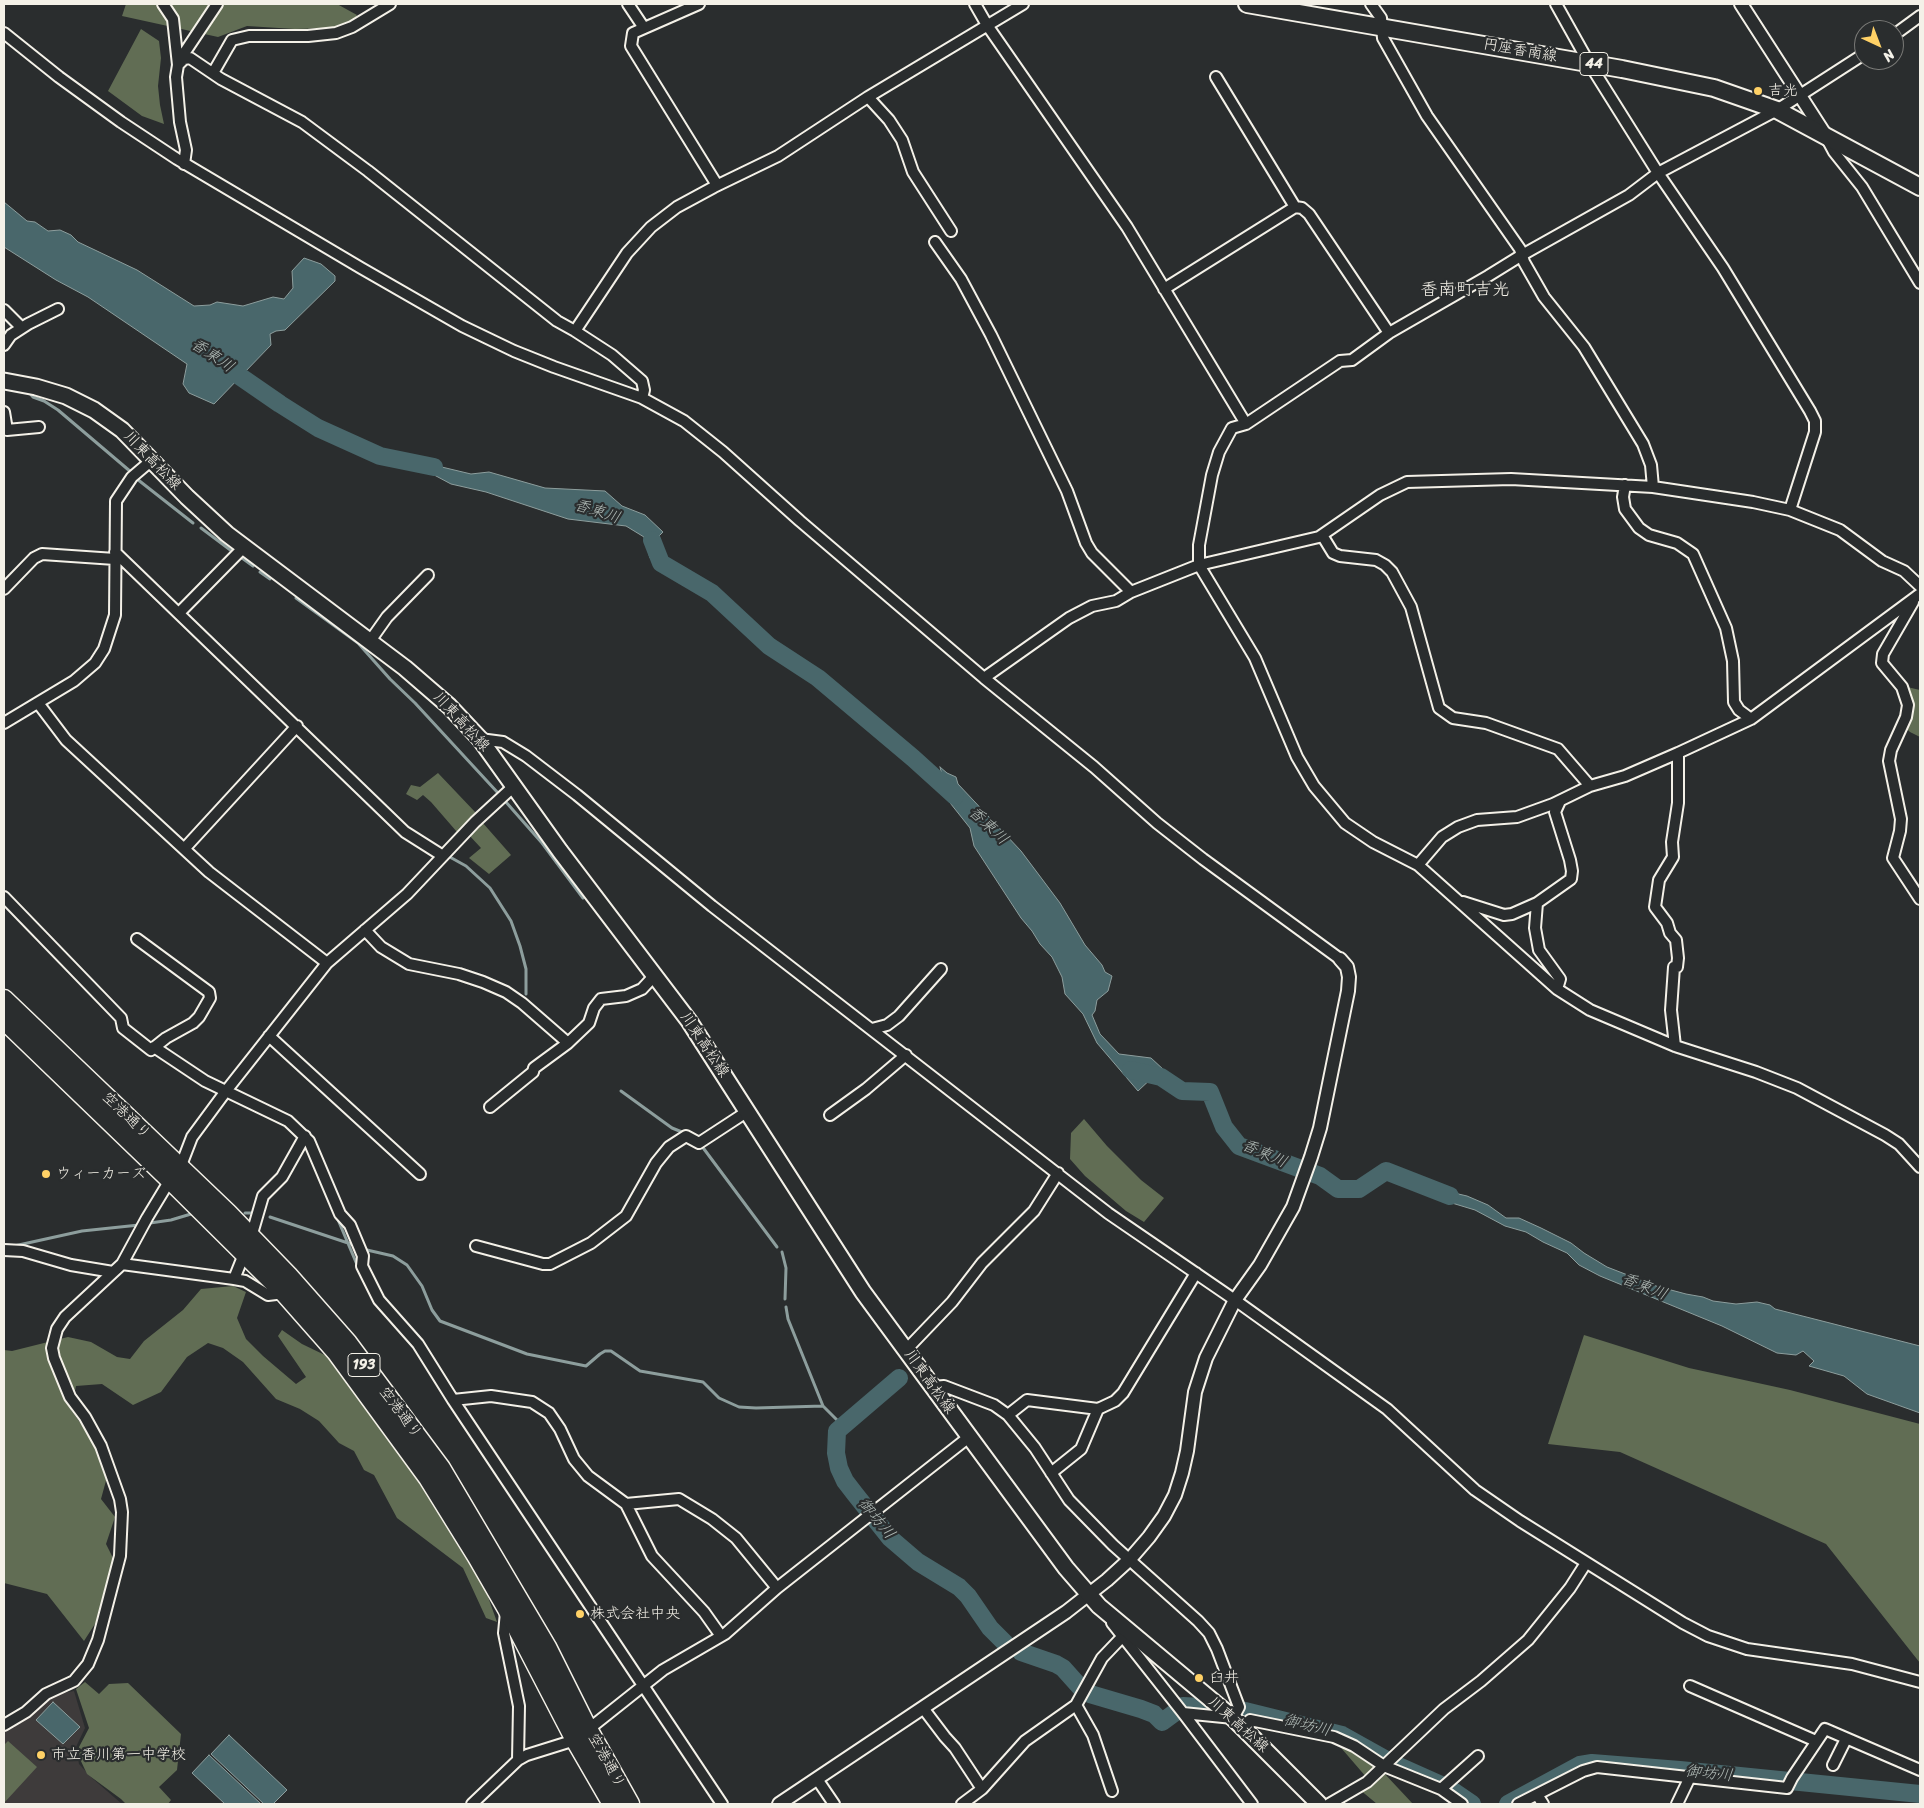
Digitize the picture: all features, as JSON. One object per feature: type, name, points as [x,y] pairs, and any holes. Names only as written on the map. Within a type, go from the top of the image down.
[{"type":"highway","name":"空港通り","points":[[4,999],[175,1174],[244,1254],[284,1294],[336,1352],[384,1415],[428,1478],[581,1735],[630,1804]]},
{"type":"highway","name":"空港通り","points":[[4,1020],[175,1174],[251,1237],[288,1275],[348,1343],[441,1468],[547,1646],[581,1735],[612,1804]]},
{"type":"main road","name":"円座香南線","points":[[1247,4],[1714,88],[1776,110],[1920,187]]},
{"type":"main road","name":"川東高松線","points":[[4,381],[36,387],[66,396],[94,410],[122,430],[187,497],[227,534],[405,668],[449,706],[480,739],[513,787],[689,1021],[863,1292],[1066,1568],[1099,1606],[1238,1722],[1319,1804]]},
{"type":"street","points":[[163,4],[173,19],[181,62]]},
{"type":"street","points":[[184,164],[186,150],[180,122],[176,77],[185,52],[218,4]]},
{"type":"street","points":[[213,73],[232,40],[249,36],[308,36],[336,33],[352,28],[390,4]]},
{"type":"street","points":[[628,4],[644,28]]},
{"type":"street","points":[[699,4],[634,33],[630,46],[717,186]]},
{"type":"street","points":[[975,4],[987,26],[1127,226],[1246,424]]},
{"type":"street","points":[[575,330],[627,253],[651,227],[677,207],[778,156],[868,97],[1023,4]]},
{"type":"street","points":[[1371,4],[1381,18],[1383,38],[1427,116],[1520,249],[1544,297],[1584,347],[1643,444],[1651,465],[1653,487]]},
{"type":"street","points":[[1556,4],[1589,64],[1658,173],[1723,268],[1810,411],[1814,421],[1815,432],[1790,510]]},
{"type":"street","points":[[1741,4],[1826,136],[1834,152],[1862,187],[1920,282]]},
{"type":"street","points":[[1904,28],[1920,16]]},
{"type":"street","points":[[4,33],[59,77],[121,122],[184,164],[462,326],[554,367],[642,398],[671,412],[723,452],[800,521],[984,678],[1203,859],[1340,959],[1347,967],[1349,978],[1320,1128],[1301,1188],[1260,1265],[1236,1300],[1206,1358],[1195,1392],[1187,1451],[1175,1495],[1164,1516],[1149,1538],[1130,1559],[1066,1612],[779,1804]]},
{"type":"street","points":[[181,62],[190,58],[309,127],[368,171],[557,320],[612,355],[642,381],[644,390],[642,398]]},
{"type":"street","points":[[1854,60],[1776,110],[1658,173],[1629,195],[1389,333],[1352,360],[1340,361],[1246,424],[1232,428],[1219,452],[1212,475],[1199,545],[1199,566],[1255,658],[1297,756],[1314,786],[1345,823],[1373,842],[1418,865],[1557,989],[1590,1010],[1674,1046],[1756,1072],[1797,1088],[1885,1134],[1899,1144],[1920,1167]]},
{"type":"street","points":[[1216,77],[1295,207]]},
{"type":"street","points":[[868,97],[889,120],[902,140],[913,172],[951,231]]},
{"type":"street","points":[[1164,289],[1295,207],[1302,208],[1309,214],[1389,333]]},
{"type":"street","points":[[935,242],[961,279],[992,336],[1067,491],[1086,543],[1092,553],[1131,592]]},
{"type":"street","points":[[4,345],[12,335],[22,328],[58,309]]},
{"type":"street","points":[[4,310],[22,328]]},
{"type":"street","points":[[4,412],[7,430],[39,427]]},
{"type":"street","points":[[4,723],[74,681],[95,662],[104,649],[115,614],[116,501],[132,477],[152,460]]},
{"type":"street","points":[[984,678],[1069,618],[1092,606],[1116,601],[1131,592],[1199,566],[1301,542],[1322,535],[1380,495],[1407,482],[1511,479],[1625,485],[1653,487],[1754,502],[1790,510],[1840,530],[1882,561],[1904,571],[1920,586]]},
{"type":"street","points":[[1625,485],[1625,509],[1639,528],[1649,535],[1677,543],[1693,554],[1726,628],[1733,661],[1734,702],[1739,710],[1751,719]]},
{"type":"street","points":[[1322,535],[1333,553],[1340,556],[1376,560],[1392,572],[1411,606],[1439,708],[1453,718],[1486,723],[1558,749],[1590,786]]},
{"type":"street","points":[[179,613],[244,547]]},
{"type":"street","points":[[4,589],[34,558],[42,554],[115,555],[179,613],[405,832],[443,856]]},
{"type":"street","points":[[370,641],[387,617],[428,575]]},
{"type":"street","points":[[1418,865],[1442,837],[1458,828],[1477,820],[1517,817],[1560,801],[1590,786],[1625,776],[1751,719],[1917,597]]},
{"type":"street","points":[[1917,597],[1883,654],[1882,663],[1902,687],[1908,705],[1906,717],[1891,750],[1889,761],[1901,819],[1893,858],[1920,899]]},
{"type":"street","points":[[38,703],[66,740],[209,872],[326,963]]},
{"type":"street","points":[[184,849],[297,726]]},
{"type":"street","points":[[480,739],[503,742],[526,756],[577,795],[712,906],[1108,1213],[1236,1300],[1387,1409],[1475,1490],[1586,1563],[1683,1623],[1729,1644],[1747,1649],[1852,1664],[1920,1682]]},
{"type":"street","points":[[1674,1046],[1671,1010],[1674,967],[1678,967],[1676,940],[1655,907],[1660,880],[1673,857],[1672,842],[1678,804],[1678,753]]},
{"type":"street","points":[[4,1725],[26,1712],[46,1694],[74,1681],[88,1664],[98,1640],[120,1556],[122,1512],[120,1499],[102,1446],[85,1416],[70,1397],[54,1358],[52,1348],[57,1329],[65,1317],[122,1264],[175,1174],[192,1137],[326,963],[407,894],[475,822],[513,787]]},
{"type":"street","points":[[1457,900],[1504,915],[1512,914],[1537,904],[1571,879],[1570,860],[1556,821],[1555,812],[1560,801]]},
{"type":"street","points":[[4,897],[121,1018],[123,1028],[151,1050],[166,1038],[193,1023],[199,1017],[210,998],[209,992],[137,939]]},
{"type":"street","points":[[1537,904],[1536,941],[1539,950],[1560,979],[1557,989]]},
{"type":"street","points":[[365,930],[381,947],[409,964],[459,974],[506,992],[522,1003],[568,1043]]},
{"type":"street","points":[[872,1029],[887,1025],[899,1016],[941,969]]},
{"type":"street","points":[[490,1107],[533,1072],[534,1068],[568,1043],[589,1023],[594,1008],[601,999],[626,996],[642,989],[655,975]]},
{"type":"street","points":[[269,1036],[420,1174]]},
{"type":"street","points":[[154,1047],[205,1081],[288,1121],[310,1141],[340,1214],[350,1225],[363,1256],[362,1266],[379,1300],[418,1344],[453,1400],[722,1804]]},
{"type":"street","points":[[830,1115],[866,1089],[906,1055]]},
{"type":"street","points":[[476,1246],[542,1264],[550,1264],[591,1243],[626,1216],[656,1162],[669,1147],[686,1136],[699,1143],[748,1111]]},
{"type":"street","points":[[234,1278],[251,1237],[263,1196],[282,1177],[305,1136]]},
{"type":"street","points":[[906,1350],[952,1302],[982,1263],[1034,1211],[1058,1173]]},
{"type":"street","points":[[4,1250],[23,1251],[71,1265],[113,1272]]},
{"type":"street","points":[[122,1264],[234,1278],[245,1281],[268,1295],[284,1294]]},
{"type":"street","points":[[1008,1415],[1027,1400],[1098,1409],[1115,1401],[1124,1393],[1196,1273]]},
{"type":"street","points":[[933,1387],[944,1386],[994,1405],[1008,1415],[1035,1448],[1069,1500],[1113,1545],[1209,1633],[1239,1707],[1238,1722]]},
{"type":"street","points":[[453,1400],[490,1396],[532,1402],[549,1413],[560,1429],[574,1459],[588,1476],[626,1504],[652,1556],[691,1598],[722,1636]]},
{"type":"street","points":[[1052,1473],[1081,1449],[1098,1409]]},
{"type":"street","points":[[472,1804],[518,1760],[581,1735],[663,1670],[722,1636],[777,1588],[969,1437]]},
{"type":"street","points":[[626,1504],[679,1499],[712,1519],[736,1538],[777,1588]]},
{"type":"street","points":[[1329,1804],[1367,1782],[1444,1709],[1481,1681],[1528,1640],[1570,1588],[1586,1563]]},
{"type":"street","points":[[1099,1606],[1252,1804]]},
{"type":"street","points":[[507,1609],[504,1633],[519,1706],[518,1760]]},
{"type":"street","points":[[962,1804],[982,1789],[1025,1741],[1076,1705],[1102,1658],[1123,1636]]},
{"type":"street","points":[[1690,1686],[1816,1741]]},
{"type":"street","points":[[1076,1705],[1093,1735],[1112,1791]]},
{"type":"street","points":[[923,1708],[955,1748],[982,1789]]},
{"type":"street","points":[[1183,1713],[1238,1722],[1250,1720],[1334,1737],[1443,1788],[1462,1804]]},
{"type":"street","points":[[1518,1804],[1540,1800],[1583,1771],[1597,1766],[1787,1788],[1824,1729],[1920,1770]]},
{"type":"street","points":[[1832,1765],[1846,1738]]},
{"type":"street","points":[[1443,1788],[1478,1756]]},
{"type":"street","points":[[1677,1804],[1690,1777]]},
{"type":"street","points":[[817,1779],[834,1804]]},
{"type":"shaded area","name":"市立香川第一中学校","points":[[74,1691],[85,1728],[76,1747],[79,1764],[122,1804],[4,1804],[4,1731],[22,1721],[52,1695]]},
{"type":"green space","points":[[126,4],[337,4],[357,15],[354,20],[337,28],[295,29],[247,26],[218,37],[122,16]]},
{"type":"green space","points":[[141,29],[159,41],[161,58],[158,86],[164,124],[142,116],[108,91]]},
{"type":"green space","points":[[1907,687],[1920,690],[1920,737],[1910,732],[1904,726],[1910,699]]},
{"type":"green space","points":[[438,773],[476,813],[457,832],[423,795],[417,800],[406,794],[411,785],[420,787]]},
{"type":"green space","points":[[482,822],[511,855],[489,874],[469,858],[481,848],[468,834]]},
{"type":"green space","points":[[1084,1119],[1107,1146],[1141,1180],[1164,1198],[1144,1222],[1126,1211],[1085,1176],[1070,1159],[1071,1133]]},
{"type":"green space","points":[[233,1286],[246,1292],[237,1318],[246,1339],[263,1356],[296,1384],[306,1377],[278,1336],[282,1330],[302,1344],[331,1358],[387,1426],[477,1566],[497,1622],[486,1618],[463,1568],[397,1518],[374,1475],[364,1470],[354,1451],[339,1443],[319,1421],[300,1409],[276,1399],[243,1362],[223,1348],[208,1343],[187,1357],[161,1392],[133,1405],[102,1384],[76,1386],[71,1410],[95,1443],[107,1477],[101,1499],[115,1517],[106,1544],[114,1560],[100,1616],[84,1641],[47,1594],[4,1583],[4,1350],[12,1351],[68,1337],[91,1342],[117,1357],[130,1359],[144,1341],[183,1310],[201,1289]]},
{"type":"green space","points":[[1584,1335],[1689,1368],[1790,1390],[1920,1424],[1920,1663],[1826,1544],[1620,1452],[1548,1444]]},
{"type":"green space","points":[[85,1682],[99,1694],[109,1684],[128,1683],[181,1734],[177,1770],[159,1787],[171,1800],[168,1804],[126,1804],[87,1774],[80,1759],[79,1747],[89,1728],[76,1689]]},
{"type":"green space","points":[[8,1741],[37,1767],[4,1803],[4,1745]]},
{"type":"green space","points":[[1336,1742],[1344,1743],[1379,1768],[1367,1778]]},
{"type":"green space","points":[[1383,1772],[1413,1804],[1377,1804],[1359,1789]]},
{"type":"water","points":[[4,202],[27,221],[35,222],[48,231],[60,230],[71,235],[78,242],[137,270],[194,306],[210,305],[217,302],[243,306],[273,297],[284,299],[293,288],[292,271],[304,258],[321,264],[335,276],[335,281],[285,330],[270,334],[271,345],[214,404],[189,393],[183,384],[187,364],[88,297],[56,280],[4,247]]},
{"type":"water","points":[[408,461],[471,474],[489,472],[545,488],[605,491],[622,506],[645,515],[663,532],[657,538],[655,545],[663,560],[659,566],[650,558],[644,537],[626,526],[568,519],[486,492],[451,484]]},
{"type":"water","points":[[940,767],[956,777],[958,784],[1021,851],[1060,903],[1085,945],[1102,965],[1105,972],[1112,976],[1108,991],[1097,1000],[1095,1011],[1092,1015],[1100,1034],[1119,1054],[1151,1058],[1164,1070],[1155,1075],[1138,1091],[1097,1043],[1083,1014],[1065,994],[1062,977],[1052,957],[1021,918],[974,846],[970,828],[939,789],[938,777],[942,775]]},
{"type":"water","points":[[1428,1180],[1450,1192],[1467,1196],[1488,1205],[1506,1218],[1519,1218],[1541,1228],[1571,1243],[1607,1267],[1656,1286],[1713,1301],[1736,1304],[1757,1302],[1770,1305],[1775,1309],[1920,1346],[1920,1413],[1867,1394],[1844,1376],[1809,1366],[1814,1361],[1803,1351],[1796,1355],[1777,1353],[1722,1326],[1600,1276],[1579,1265],[1567,1253],[1526,1232],[1505,1226],[1475,1210],[1442,1200],[1429,1191]]},
{"type":"water","points":[[53,1702],[80,1727],[63,1744],[36,1720]]},
{"type":"water","points":[[229,1735],[287,1790],[273,1804],[264,1804],[211,1754]]},
{"type":"water","points":[[209,1755],[261,1804],[225,1804],[192,1773]]},
{"type":"waterway","name":"香東川","points":[[222,364],[318,428],[380,456],[434,467]]},
{"type":"waterway","points":[[28,391],[33,397],[44,401],[58,410],[131,472]]},
{"type":"waterway","points":[[137,479],[193,523]]},
{"type":"waterway","points":[[201,528],[233,552]]},
{"type":"waterway","name":"香東川","points":[[652,540],[661,563],[712,593],[769,646],[818,678],[955,796]]},
{"type":"waterway","points":[[242,558],[253,566]]},
{"type":"waterway","points":[[260,572],[270,579]]},
{"type":"waterway","points":[[296,598],[358,643],[498,793],[542,843],[583,898]]},
{"type":"waterway","points":[[447,857],[466,866],[490,888],[511,921],[526,969],[526,994]]},
{"type":"waterway","name":"香東川","points":[[1131,1070],[1161,1077],[1182,1091],[1210,1092],[1224,1127],[1239,1146],[1320,1176],[1338,1189],[1359,1189],[1386,1171],[1450,1196]]},
{"type":"waterway","points":[[621,1091],[672,1128],[682,1132]]},
{"type":"waterway","points":[[232,1099],[289,1127]]},
{"type":"waterway","points":[[701,1145],[777,1247]]},
{"type":"waterway","points":[[245,1213],[254,1213]]},
{"type":"waterway","points":[[150,1223],[171,1220],[191,1214]]},
{"type":"waterway","points":[[336,1215],[358,1267]]},
{"type":"waterway","points":[[270,1217],[357,1246]]},
{"type":"waterway","points":[[14,1246],[82,1231],[139,1225]]},
{"type":"waterway","points":[[367,1250],[393,1256],[407,1265],[422,1286],[432,1310],[440,1321],[527,1354],[586,1366],[600,1354],[605,1351],[611,1351],[640,1371],[703,1382],[719,1398],[739,1407],[823,1406],[838,1421],[841,1427]]},
{"type":"waterway","points":[[782,1252],[786,1268],[785,1299]]},
{"type":"waterway","points":[[786,1307],[788,1319],[823,1406]]},
{"type":"waterway","name":"御坊川","points":[[899,1378],[837,1431],[836,1453],[839,1468],[845,1481],[890,1538],[918,1562],[959,1587],[968,1596],[990,1628],[1005,1643]]},
{"type":"waterway","name":"御坊川","points":[[1021,1652],[1063,1668],[1080,1687],[1090,1694],[1154,1714],[1162,1722],[1177,1711]]},
{"type":"waterway","name":"御坊川","points":[[1183,1706],[1202,1707]]},
{"type":"waterway","name":"御坊川","points":[[1245,1711],[1342,1735],[1394,1764],[1450,1789],[1472,1804]]},
{"type":"waterway","name":"御坊川","points":[[1508,1804],[1580,1765],[1592,1763],[1920,1794]]},
{"type":"place","name":"吉光","points":[[1758,91]]},
{"type":"place","name":"ウィーカーズ","points":[[46,1174]]},
{"type":"place","name":"株式会社中央","points":[[580,1614]]},
{"type":"place","name":"臼井","points":[[1199,1678]]},
{"type":"place","name":"市立香川第一中学校","points":[[41,1755]]},
{"type":"district","name":"香南町吉光","points":[[1465,290]]}]
